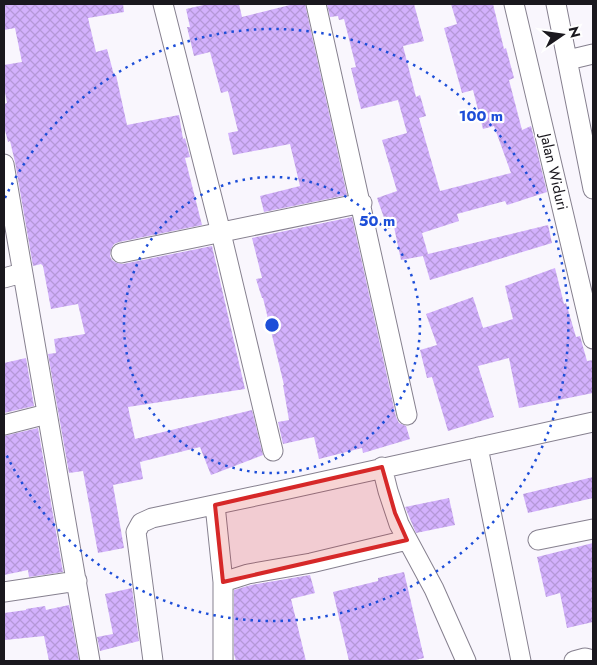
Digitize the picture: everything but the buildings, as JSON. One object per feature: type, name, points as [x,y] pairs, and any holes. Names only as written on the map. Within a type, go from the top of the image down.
[{"type":"street","points":[[163,4],[221,233],[273,451]]},
{"type":"street","points":[[316,4],[408,414]]},
{"type":"street","name":"Jalan Widuri","points":[[514,4],[593,340]]},
{"type":"street","points":[[556,4],[593,189]]},
{"type":"street","points":[[568,60],[593,54]]},
{"type":"street","points":[[4,164],[13,275],[47,414],[90,661]]},
{"type":"street","points":[[121,253],[362,203]]},
{"type":"street","points":[[4,425],[47,414]]},
{"type":"street","points":[[153,661],[136,532],[141,523],[152,518],[593,422]]},
{"type":"street","points":[[478,447],[521,661]]},
{"type":"street","points":[[382,467],[395,514],[434,589],[466,661]]},
{"type":"street","points":[[215,505],[223,582],[223,661]]},
{"type":"street","points":[[538,540],[593,528]]},
{"type":"street","points":[[223,582],[248,574],[311,563],[407,540]]},
{"type":"street","points":[[4,592],[77,581]]},
{"type":"street","points":[[574,661],[585,658],[593,660]]},
{"type":"highlighted area","points":[[382,467],[395,513],[407,540],[223,582],[215,505]]}]
